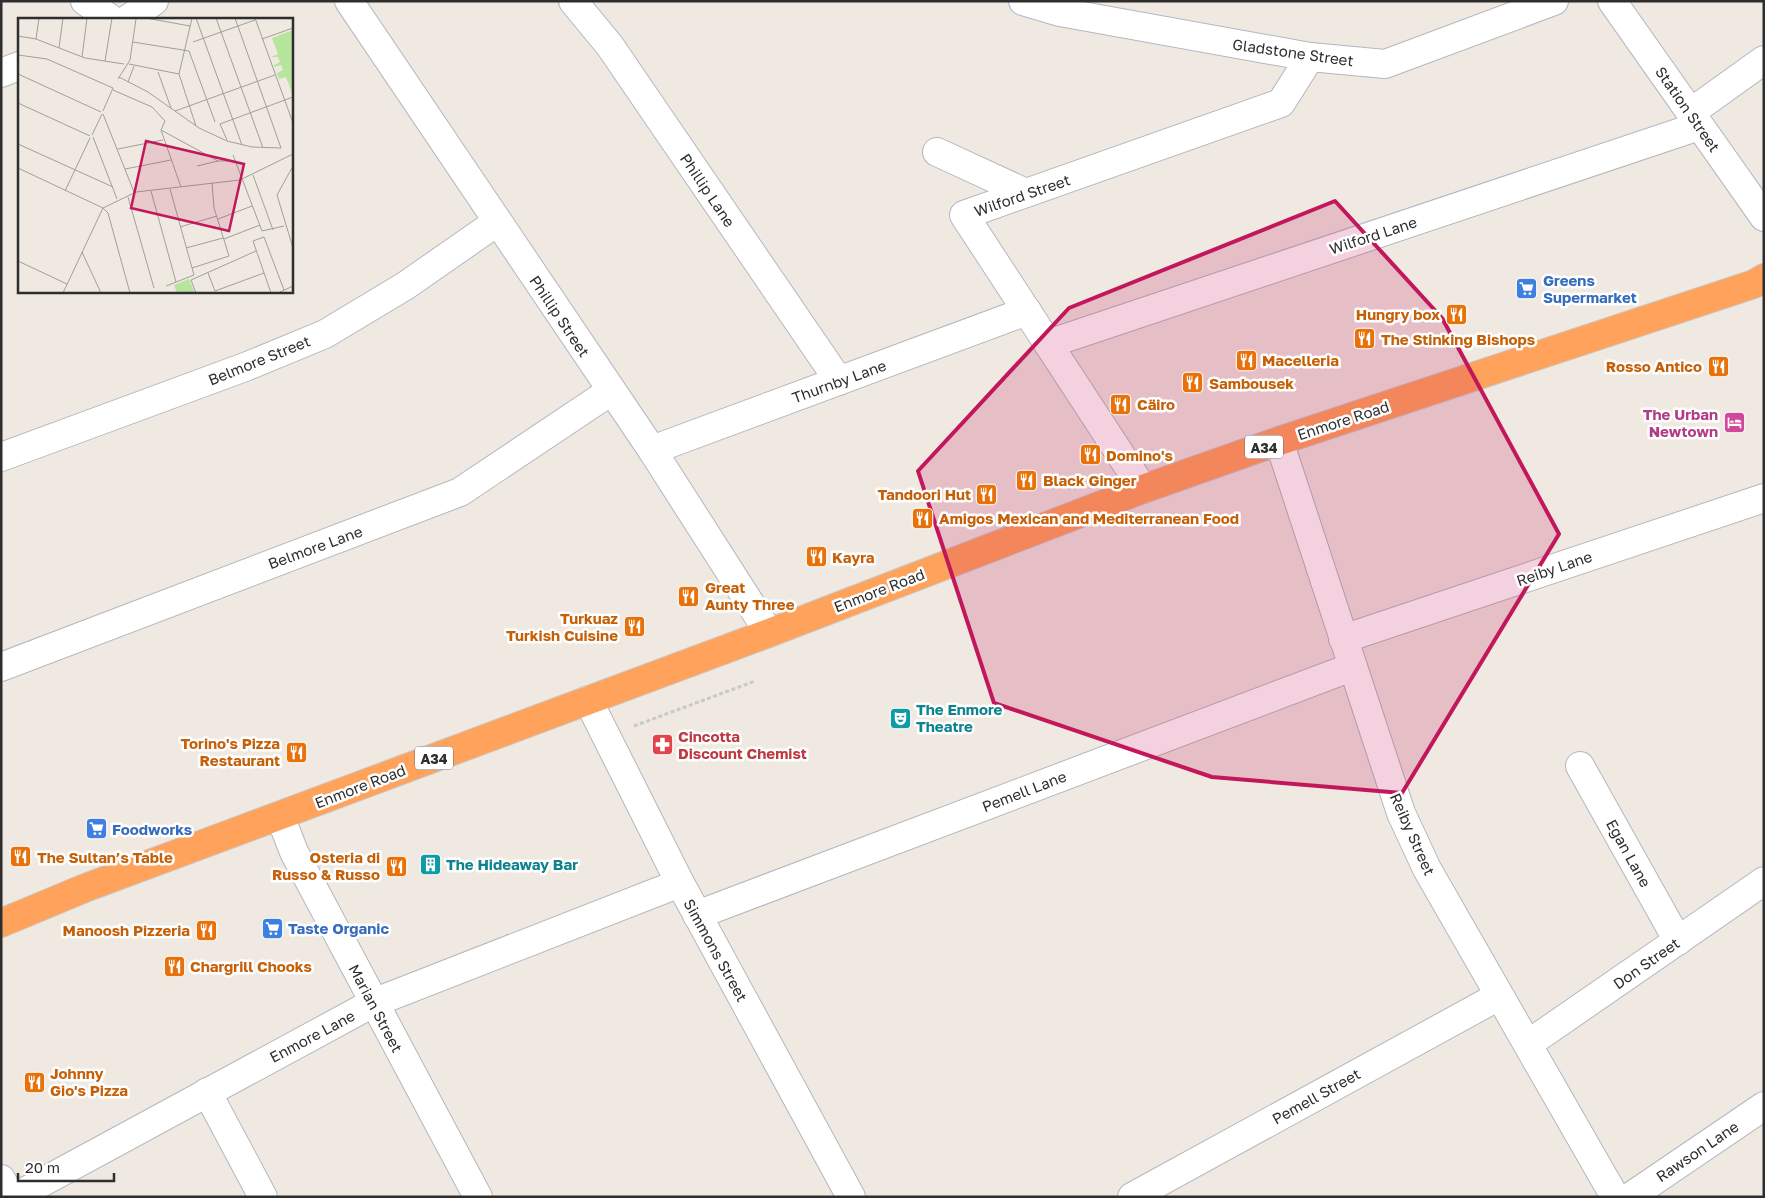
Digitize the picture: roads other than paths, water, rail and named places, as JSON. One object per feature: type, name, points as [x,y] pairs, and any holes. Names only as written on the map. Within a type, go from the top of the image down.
[{"type":"highway","name":"Enmore Road","points":[[1,924],[85,888],[769,633],[1143,489],[1279,441],[1737,290],[1764,278]]},
{"type":"street","points":[[85,1],[110,18]]},
{"type":"street","points":[[129,18],[154,1]]},
{"type":"street","name":"Phillip Street","points":[[349,1],[611,392],[652,450],[769,633]]},
{"type":"street","name":"Phillip Lane","points":[[573,1],[610,46],[838,381]]},
{"type":"street","name":"Gladstone Street","points":[[1024,1],[1060,12],[1310,57],[1385,64],[1554,1]]},
{"type":"street","name":"Station Street","points":[[1612,1],[1764,216]]},
{"type":"street","name":"Wilford Street","points":[[1143,489],[964,216],[1281,103],[1310,57]]},
{"type":"street","name":"Wilford Lane","points":[[1048,344],[1695,120],[1764,60]]},
{"type":"street","points":[[1,73],[18,66]]},
{"type":"street","points":[[938,152],[1026,193]]},
{"type":"street","name":"Belmore Street","points":[[1,457],[245,366],[325,334],[405,286],[497,222]]},
{"type":"street","name":"Thurnby Lane","points":[[652,450],[1026,311]]},
{"type":"street","name":"Belmore Lane","points":[[1,667],[460,492],[611,392]]},
{"type":"street","name":"Reiby Street","points":[[1279,441],[1352,667],[1405,821],[1427,869],[1615,1197]]},
{"type":"street","name":"Reiby Lane","points":[[1344,639],[1764,498]]},
{"type":"street","name":"Pemell Lane","points":[[697,914],[1352,667]]},
{"type":"street","name":"Simmons Street","points":[[588,700],[680,883],[851,1197]]},
{"type":"street","name":"Egan Lane","points":[[1580,766],[1678,941]]},
{"type":"street","name":"Marian Street","points":[[280,816],[294,852],[373,1004],[478,1197]]},
{"type":"street","name":"Don Street","points":[[1528,1044],[1764,881]]},
{"type":"street","name":"Enmore Lane","points":[[15,1197],[373,1004],[680,883]]},
{"type":"street","name":"Pemell Street","points":[[1132,1197],[1499,996]]},
{"type":"street","points":[[207,1092],[264,1197]]},
{"type":"street","name":"Rawson Lane","points":[[1630,1197],[1764,1106]]},
{"type":"street","points":[[1,1179],[11,1197]]},
{"type":"place","name":"Greens Supermarket","points":[[1527,289]]},
{"type":"place","name":"Hungry box","points":[[1456,314]]},
{"type":"place","name":"The Stinking Bishops","points":[[1365,339]]},
{"type":"place","name":"Macelleria","points":[[1246,360]]},
{"type":"place","name":"Rosso Antico","points":[[1718,366]]},
{"type":"place","name":"Sambousek","points":[[1193,383]]},
{"type":"place","name":"Cäiro","points":[[1121,404]]},
{"type":"place","name":"The Urban Newtown","points":[[1734,423]]},
{"type":"place","name":"Domino's","points":[[1090,455]]},
{"type":"place","name":"Black Ginger","points":[[1027,480]]},
{"type":"place","name":"Tandoori Hut","points":[[987,494]]},
{"type":"place","name":"Amigos Mexican and Mediterranean Food","points":[[923,518]]},
{"type":"place","name":"Kayra","points":[[816,557]]},
{"type":"place","name":"Great Aunty Three","points":[[689,596]]},
{"type":"place","name":"Turkuaz Turkish Cuisine","points":[[634,627]]},
{"type":"place","name":"The Enmore Theatre","points":[[900,718]]},
{"type":"place","name":"Cincotta Discount Chemist","points":[[662,745]]},
{"type":"place","name":"Torino's Pizza Restaurant","points":[[296,752]]},
{"type":"place","name":"Foodworks","points":[[96,829]]},
{"type":"place","name":"The Sultan’s Table","points":[[21,857]]},
{"type":"place","name":"The Hideaway Bar","points":[[430,864]]},
{"type":"place","name":"Osteria di Russo & Russo","points":[[396,866]]},
{"type":"place","name":"Taste Organic","points":[[272,928]]},
{"type":"place","name":"Manoosh Pizzeria","points":[[206,930]]},
{"type":"place","name":"Chargrill Chooks","points":[[174,966]]},
{"type":"place","name":"Johnny Gio's Pizza","points":[[34,1082]]}]
